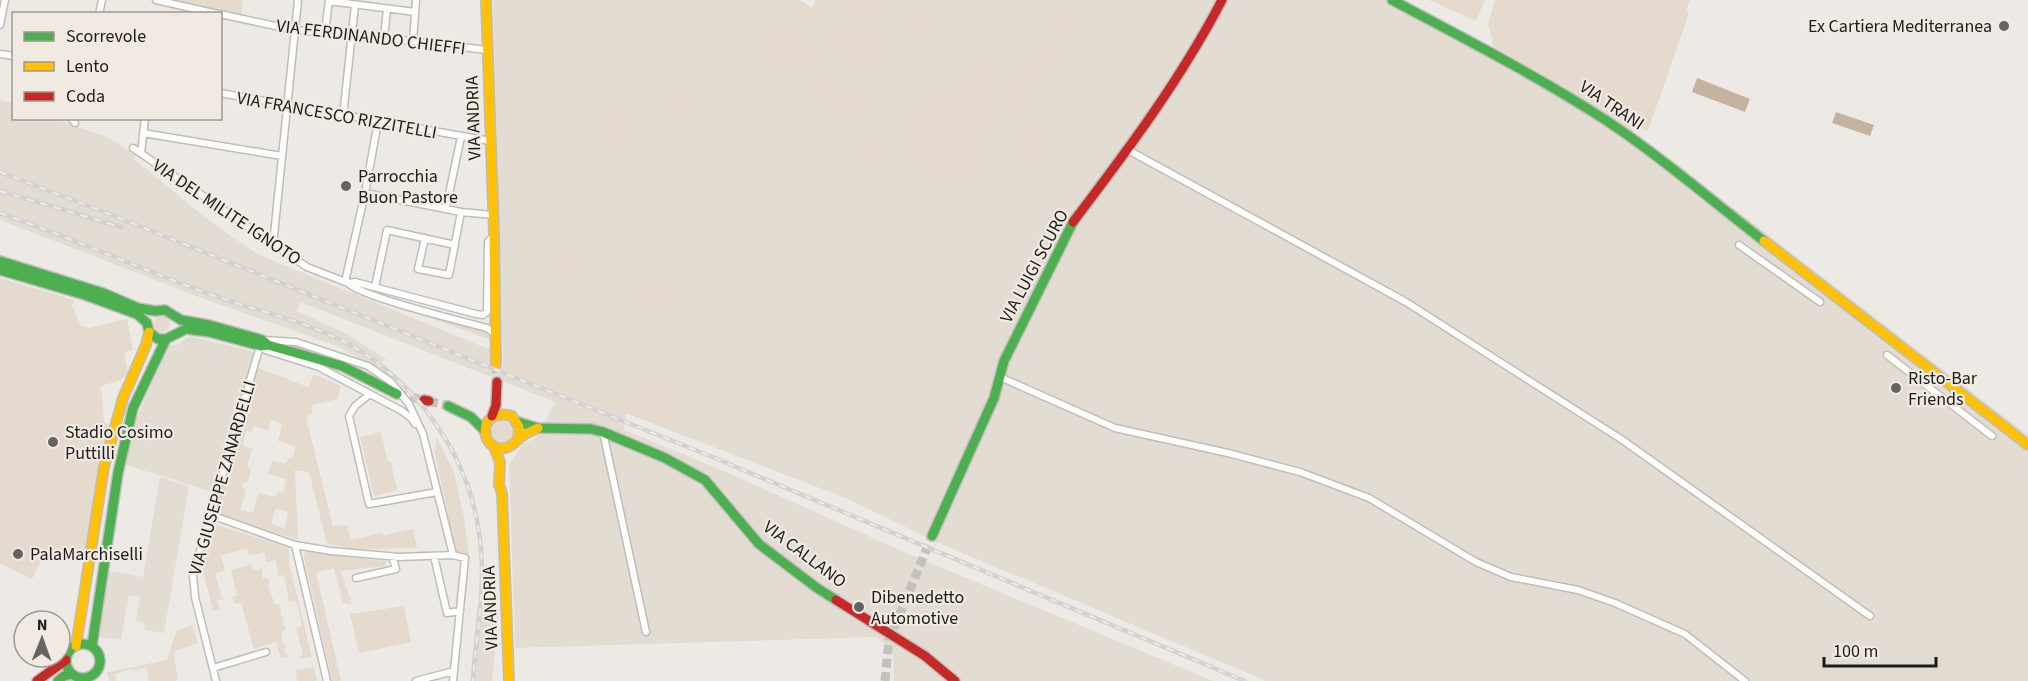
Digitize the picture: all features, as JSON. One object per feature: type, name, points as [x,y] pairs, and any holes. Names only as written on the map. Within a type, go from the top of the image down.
[{"type":"main road","name":"VIA ANDRIA","points":[[486,0],[496,364]]},
{"type":"main road","name":"VIA LUIGI SCURO","points":[[932,536],[994,398],[1004,361],[1070,226],[1128,150],[1205,33],[1222,0]]},
{"type":"main road","name":"VIA TRANI","points":[[1392,0],[1549,84],[1594,111],[2028,445]]},
{"type":"main road","points":[[0,263],[103,293],[138,308],[165,310],[181,320],[209,325],[262,344]]},
{"type":"main road","points":[[0,263],[137,314],[158,339],[186,329],[262,344],[333,363],[397,394]]},
{"type":"main road","points":[[76,646],[104,467],[123,398],[146,345],[148,318],[155,311]]},
{"type":"main road","points":[[92,646],[118,473],[133,408],[177,325],[173,314]]},
{"type":"main road","points":[[497,382],[498,394],[507,414]]},
{"type":"main road","points":[[498,394],[485,430],[486,438],[494,447],[506,448],[538,428]]},
{"type":"main road","points":[[448,406],[471,417],[485,430]]},
{"type":"main road","points":[[471,417],[490,418],[499,413],[507,414],[518,422],[520,431],[518,440]]},
{"type":"main road","name":"VIA CALLANO","points":[[518,422],[538,428],[591,429],[603,432],[665,458],[705,480],[759,544],[817,588],[925,656],[955,681]]},
{"type":"main road","name":"VIA ANDRIA","points":[[494,447],[500,462],[509,681]]},
{"type":"main road","name":"VIA ANDRIA","points":[[500,462],[506,448]]},
{"type":"main road","points":[[58,681],[64,676],[95,678],[100,660],[92,646],[82,644],[72,649]]},
{"type":"main road","points":[[38,681],[54,669]]},
{"type":"street","points":[[0,25],[5,0]]},
{"type":"street","name":"VIA FERDINANDO CHIEFFI","points":[[156,0],[210,12]]},
{"type":"street","points":[[273,245],[298,0]]},
{"type":"street","points":[[413,41],[416,0]]},
{"type":"street","points":[[325,32],[329,1],[355,5],[371,3],[387,9],[416,12]]},
{"type":"street","points":[[344,117],[355,5]]},
{"type":"street","points":[[384,38],[387,9]]},
{"type":"street","name":"VIA FERDINANDO CHIEFFI","points":[[222,15],[294,30],[487,50]]},
{"type":"street","name":"VIA FRANCESCO RIZZITELLI","points":[[222,93],[344,117],[490,141]]},
{"type":"street","points":[[141,153],[145,120]]},
{"type":"street","points":[[347,282],[378,122]]},
{"type":"street","points":[[143,133],[282,156]]},
{"type":"street","points":[[446,208],[461,137]]},
{"type":"street","name":"VIA DEL MILITE IGNOTO","points":[[133,148],[307,267],[347,282],[355,282],[476,314],[483,315],[486,312]]},
{"type":"street","points":[[1128,150],[1406,302],[1621,439],[1870,616]]},
{"type":"street","points":[[365,193],[461,212],[493,215]]},
{"type":"street","points":[[425,238],[418,269],[449,275],[461,212]]},
{"type":"street","points":[[375,287],[387,230],[455,245]]},
{"type":"street","name":"VIA ANDRIA","points":[[486,312],[488,242],[494,234]]},
{"type":"street","points":[[1739,245],[1820,302]]},
{"type":"street","points":[[1787,279],[1795,265]]},
{"type":"street","name":"VIA DEL MILITE IGNOTO","points":[[347,282],[352,287],[380,297],[487,328],[495,334]]},
{"type":"street","points":[[423,434],[412,419],[402,411],[319,367],[265,350],[262,344],[296,342],[368,366],[390,381],[409,404],[423,434],[453,555]]},
{"type":"street","name":"VIA GIUSEPPE ZANARDELLI","points":[[216,681],[193,583],[262,344]]},
{"type":"street","points":[[1887,355],[1992,436]]},
{"type":"street","points":[[1913,375],[1920,362]]},
{"type":"street","points":[[1000,377],[1115,428],[1228,453],[1300,472],[1369,498],[1476,562],[1510,577],[1578,590],[1615,603],[1685,634],[1745,681]]},
{"type":"street","points":[[370,394],[354,406],[349,416],[369,504],[437,492]]},
{"type":"street","points":[[1966,416],[1974,403]]},
{"type":"street","points":[[603,432],[646,632]]},
{"type":"street","points":[[211,516],[295,546],[392,556],[453,555],[465,558],[453,681]]},
{"type":"street","points":[[295,546],[327,681]]},
{"type":"street","points":[[356,578],[396,569],[392,556]]},
{"type":"street","points":[[434,556],[447,613],[460,610]]},
{"type":"street","points":[[213,668],[266,652]]},
{"type":"street","points":[[416,681],[454,671]]},
{"type":"shaded area","points":[[173,0],[243,0],[241,16]]},
{"type":"shaded area","points":[[493,0],[800,0],[812,8],[815,0],[1406,0],[1590,101],[1632,130],[2028,435],[2028,681],[1266,681],[934,541],[848,499],[626,413],[624,430],[717,468],[904,552],[1213,681],[894,681],[893,649],[876,637],[515,648],[509,465],[523,444],[536,438],[555,402],[300,302],[297,311],[345,333],[386,359],[374,367],[340,347],[207,300],[0,220],[0,99],[12,104],[12,120],[59,120],[107,137],[136,155],[134,159],[211,222],[257,254],[491,350],[491,364],[503,367]]},
{"type":"shaded area","points":[[789,0],[800,0],[824,17],[815,28],[786,6]]},
{"type":"shaded area","points":[[841,0],[896,0],[893,5],[879,12],[851,17],[836,15]]},
{"type":"shaded area","points":[[999,0],[1003,0],[974,29],[932,58],[895,79],[893,78],[898,67]]},
{"type":"shaded area","points":[[1429,0],[1485,0],[1476,21]]},
{"type":"shaded area","points":[[1495,0],[1690,0],[1686,11],[1689,13],[1648,131],[1636,125],[1632,130],[1590,101],[1494,47],[1488,24]]},
{"type":"shaded area","points":[[924,9],[942,16],[902,52],[899,51],[901,21],[904,13],[920,19]]},
{"type":"shaded area","points":[[610,10],[614,11],[619,24],[590,44]]},
{"type":"shaded area","points":[[1065,10],[1085,15],[1019,106],[1055,133],[1030,163],[1027,161],[1007,108],[1005,94],[1023,69],[1034,60]]},
{"type":"shaded area","points":[[774,19],[788,26],[806,42],[822,60],[822,68],[760,74],[757,20]]},
{"type":"shaded area","points":[[885,20],[888,21],[891,33],[888,59],[850,63],[841,58],[831,46],[837,27],[852,36]]},
{"type":"shaded area","points":[[995,57],[995,63],[988,157],[964,191],[956,190],[924,171],[909,156],[901,134],[902,120],[909,112],[929,102]]},
{"type":"shaded area","points":[[887,69],[883,81],[873,80],[860,74]]},
{"type":"shaded area","points":[[823,78],[870,98],[872,104],[857,113],[850,113],[808,102],[805,98],[806,80]]},
{"type":"shaded area","points":[[1697,78],[1750,99],[1745,112],[1692,92]]},
{"type":"shaded area","points":[[670,98],[692,98],[692,103],[697,103],[697,117],[667,130],[664,129],[663,106],[670,105]]},
{"type":"shaded area","points":[[620,103],[623,126],[620,142],[617,146],[602,146],[599,143],[598,132],[603,119],[611,104]]},
{"type":"shaded area","points":[[1836,112],[1874,125],[1870,136],[1832,123]]},
{"type":"shaded area","points":[[511,127],[516,139],[512,141],[516,153],[507,155],[505,148],[508,142],[505,133],[510,131]]},
{"type":"shaded area","points":[[853,131],[883,133],[886,137],[891,171],[854,174],[852,172]]},
{"type":"shaded area","points":[[715,149],[716,177],[705,177],[704,163],[710,158]]},
{"type":"shaded area","points":[[843,159],[844,173],[834,174],[833,160]]},
{"type":"shaded area","points":[[689,162],[699,162],[700,177],[690,178]]},
{"type":"shaded area","points":[[501,165],[504,240],[499,240],[497,171]]},
{"type":"shaded area","points":[[628,177],[639,177],[639,195],[628,195]]},
{"type":"shaded area","points":[[892,182],[895,195],[855,197],[853,183]]},
{"type":"shaded area","points":[[833,183],[844,183],[845,195],[840,200],[834,200]]},
{"type":"shaded area","points":[[757,185],[761,185],[761,230],[757,230]]},
{"type":"shaded area","points":[[804,239],[807,243],[808,272],[805,277],[802,273],[801,243]]},
{"type":"shaded area","points":[[577,252],[579,284],[551,286],[550,266],[555,266],[554,253]]},
{"type":"shaded area","name":"Stadio Cosimo Puttilli","points":[[0,278],[74,300],[72,306],[81,326],[89,328],[127,319],[133,350],[124,353],[128,373],[121,380],[101,386],[104,422],[109,425],[109,428],[95,486],[86,551],[69,549],[39,564],[32,579],[0,563]]},
{"type":"shaded area","points":[[677,278],[678,303],[635,304],[634,280]]},
{"type":"shaded area","points":[[524,291],[526,345],[519,365],[513,347],[511,292]]},
{"type":"shaded area","points":[[578,295],[578,305],[552,306],[551,297]]},
{"type":"shaded area","points":[[420,314],[489,332],[492,340],[427,317]]},
{"type":"shaded area","points":[[159,316],[165,316],[170,324],[168,330],[159,332],[154,327],[154,321]]},
{"type":"shaded area","points":[[761,327],[766,334],[732,364],[693,381],[685,390],[671,423],[680,427],[686,436],[511,370],[514,364],[522,367],[522,370],[527,368],[564,381],[563,386],[584,389],[626,389],[646,386],[667,382],[705,366],[729,352]]},
{"type":"shaded area","points":[[190,336],[254,352],[213,492],[123,464],[135,422],[168,345],[177,345]]},
{"type":"shaded area","points":[[256,367],[308,387],[314,374],[341,386],[338,399],[312,405],[312,413],[306,417],[333,526],[347,525],[351,540],[413,529],[417,548],[357,549],[327,544],[309,472],[295,470],[298,540],[216,512]],"holes":[[[271,420],[282,424],[278,441],[296,446],[292,459],[288,458],[286,464],[272,461],[268,474],[286,479],[283,493],[278,492],[276,497],[258,493],[253,513],[240,510],[246,489],[242,488],[244,482],[248,483],[251,468],[247,467],[252,448],[243,446],[246,431],[252,432],[254,426],[268,430]],[[276,508],[288,512],[285,529],[271,523]]]},
{"type":"shaded area","points":[[502,418],[511,422],[515,431],[511,440],[502,444],[493,440],[489,431],[493,422]]},
{"type":"shaded area","points":[[381,432],[397,490],[374,496],[360,437]]},
{"type":"shaded area","points":[[437,438],[454,472],[469,555],[456,552],[434,450]]},
{"type":"shaded area","points":[[160,477],[189,486],[164,633],[144,630],[145,623],[136,621],[140,597],[129,595],[121,640],[99,637],[109,571],[143,577]]},
{"type":"shaded area","points":[[214,524],[289,548],[289,563],[312,657],[301,659],[300,656],[303,655],[296,628],[302,626],[296,600],[289,602],[284,575],[278,576],[276,560],[267,562],[264,552],[249,556],[247,549],[221,555],[225,571],[215,573],[223,599],[217,601],[220,610],[213,611],[202,567]]},
{"type":"shaded area","points":[[305,552],[386,561],[386,566],[341,571],[352,604],[343,603],[334,568],[316,572],[341,681],[332,681],[304,558]]},
{"type":"shaded area","points":[[252,564],[253,570],[262,568],[262,579],[268,578],[275,605],[280,604],[286,630],[281,632],[283,638],[281,638],[288,657],[281,659],[276,642],[254,649],[241,603],[234,604],[232,597],[237,596],[231,570]]},
{"type":"shaded area","points":[[404,606],[411,642],[359,653],[350,614]]},
{"type":"shaded area","points":[[477,607],[499,609],[492,681],[470,681]]},
{"type":"shaded area","points":[[192,625],[198,643],[175,651],[178,679],[149,681],[145,668],[115,674],[116,681],[109,681],[107,672],[167,660],[177,630]]},
{"type":"shaded area","points":[[314,667],[317,681],[297,681],[296,670]]},
{"type":"tunnel","points":[[496,364],[497,382]]},
{"type":"tunnel","points":[[397,394],[424,400]]},
{"type":"tunnel","points":[[429,401],[448,406]]},
{"type":"tunnel","points":[[885,681],[889,640],[932,536]]},
{"type":"railway","points":[[0,172],[710,456],[1245,681]]},
{"type":"railway","points":[[0,191],[121,227]]},
{"type":"railway","points":[[0,213],[193,288],[328,334],[359,350],[387,370],[412,394],[434,421],[452,451],[466,482],[476,516],[481,550],[482,583],[473,681]]},
{"type":"traffic: fast","points":[[1392,0],[1526,72],[1604,119],[1665,163],[1764,241]]},
{"type":"traffic: fast","points":[[932,536],[994,398],[1004,361],[1073,222]]},
{"type":"traffic: fast","points":[[0,261],[103,293],[138,308],[165,310],[181,320],[252,337],[268,345]]},
{"type":"traffic: fast","points":[[0,270],[85,295],[137,314],[147,323],[149,332],[158,339],[166,339],[186,329],[209,332],[261,346],[268,345],[342,366],[397,394]]},
{"type":"traffic: fast","points":[[92,646],[118,473],[133,408],[166,339]]},
{"type":"traffic: fast","points":[[448,406],[471,417],[485,431]]},
{"type":"traffic: fast","points":[[518,422],[538,428],[591,429],[603,432],[665,458],[705,480],[759,544],[836,600]]},
{"type":"traffic: fast","points":[[83,644],[95,649],[100,661],[95,673],[83,678],[71,673],[66,661],[71,649],[83,644]]},
{"type":"traffic: fast","points":[[58,681],[72,674]]},
{"type":"traffic: slow","points":[[486,0],[496,364]]},
{"type":"traffic: slow","points":[[1764,241],[2028,445]]},
{"type":"traffic: slow","points":[[76,646],[104,467],[123,398],[146,345],[149,332]]},
{"type":"traffic: slow","points":[[518,440],[519,427],[512,416],[492,417],[487,423],[486,437],[490,443],[496,447],[505,448],[538,428]]},
{"type":"traffic: slow","points":[[494,447],[500,462],[499,485],[502,493],[509,681]]},
{"type":"traffic: jam","points":[[1073,222],[1171,86],[1222,0]]},
{"type":"traffic: jam","points":[[492,416],[496,405],[497,382]]},
{"type":"traffic: jam","points":[[424,400],[429,401]]},
{"type":"traffic: jam","points":[[836,600],[925,656],[955,681]]},
{"type":"traffic: jam","points":[[37,681],[54,669]]},
{"type":"place","name":"Ex Cartiera Mediterranea","points":[[2004,26]]},
{"type":"place","name":"Parrocchia Buon Pastore","points":[[346,186]]},
{"type":"place","name":"Risto-Bar Friends","points":[[1896,388]]},
{"type":"place","name":"Stadio Cosimo Puttilli","points":[[53,442]]},
{"type":"place","name":"PalaMarchiselli","points":[[18,554]]},
{"type":"place","name":"Dibenedetto Automotive","points":[[859,607]]}]
